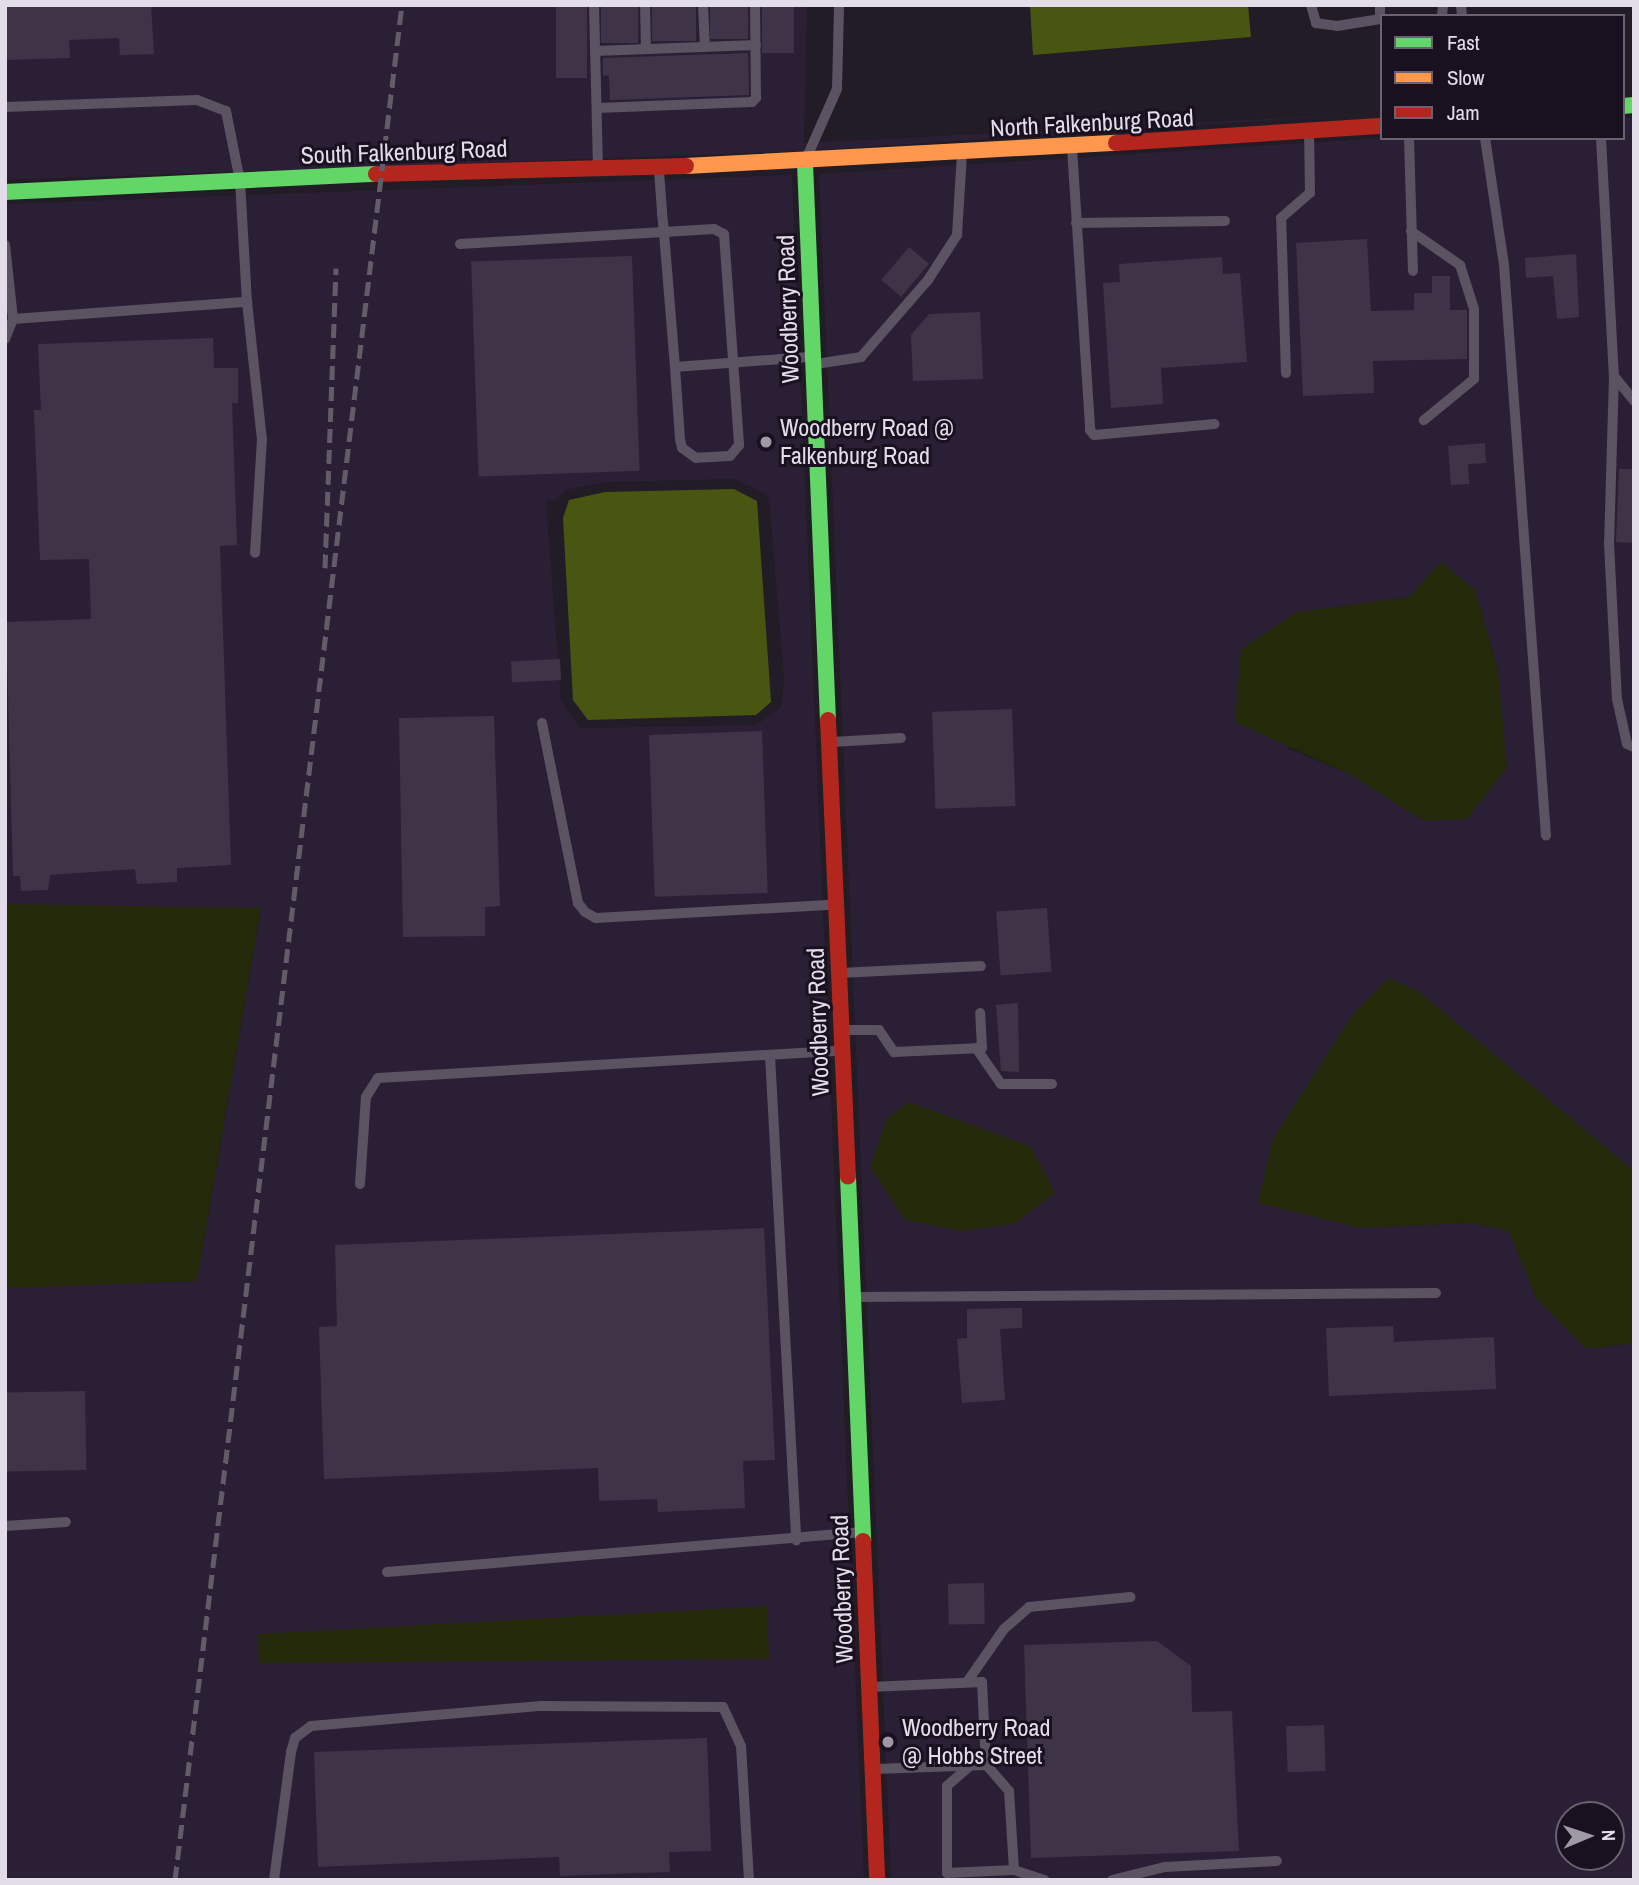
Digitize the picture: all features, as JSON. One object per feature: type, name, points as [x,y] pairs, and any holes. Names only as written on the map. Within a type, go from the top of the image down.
[{"type":"street","name":"North Falkenburg Road","points":[[805,163],[1380,126]]},
{"type":"street","name":"South Falkenburg Road","points":[[5,192],[240,181],[805,163]]},
{"type":"street","name":"Woodberry Road","points":[[805,163],[877,1880]]},
{"type":"lane","points":[[594,5],[598,169]]},
{"type":"lane","points":[[645,5],[646,49]]},
{"type":"lane","points":[[703,5],[705,47]]},
{"type":"lane","points":[[597,108],[752,102],[756,98],[755,5]]},
{"type":"lane","points":[[805,163],[837,89],[839,5]]},
{"type":"lane","points":[[1311,5],[1316,23],[1337,26],[1380,19],[1380,5]]},
{"type":"lane","points":[[596,51],[755,45]]},
{"type":"lane","points":[[5,107],[198,100],[226,111],[240,181],[247,302],[262,439],[255,553]]},
{"type":"lane","points":[[1286,373],[1281,218],[1310,192],[1309,132]]},
{"type":"lane","points":[[1409,140],[1413,271]]},
{"type":"lane","points":[[1485,140],[1504,265],[1546,835]]},
{"type":"lane","points":[[1601,140],[1614,376],[1609,543],[1617,699],[1627,744],[1634,747]]},
{"type":"lane","points":[[1072,147],[1090,430],[1094,435],[1214,424]]},
{"type":"lane","points":[[675,368],[861,357],[928,280],[957,235],[962,153]]},
{"type":"lane","points":[[460,244],[664,232],[714,229],[724,234],[739,445],[730,456],[696,458],[682,448],[664,232],[658,167]]},
{"type":"lane","points":[[1076,222],[1225,221]]},
{"type":"lane","points":[[1411,231],[1460,265],[1474,309],[1474,379],[1424,419]]},
{"type":"lane","points":[[5,245],[13,318],[5,339]]},
{"type":"lane","points":[[13,318],[247,302]]},
{"type":"lane","points":[[1614,376],[1634,401]]},
{"type":"lane","points":[[542,723],[578,903],[584,912],[596,918],[836,905]]},
{"type":"lane","points":[[829,742],[901,738]]},
{"type":"lane","points":[[839,973],[981,966]]},
{"type":"lane","points":[[841,1030],[879,1030],[894,1052],[982,1048],[980,1013]]},
{"type":"lane","points":[[976,1048],[1001,1084],[1052,1084]]},
{"type":"lane","points":[[360,1184],[366,1097],[378,1078],[842,1050]]},
{"type":"lane","points":[[770,1055],[796,1540]]},
{"type":"lane","points":[[853,1297],[1436,1293]]},
{"type":"lane","points":[[5,1526],[66,1522]]},
{"type":"lane","points":[[387,1572],[796,1540],[863,1531]]},
{"type":"lane","points":[[967,1682],[1004,1629],[1029,1607],[1131,1597]]},
{"type":"lane","points":[[869,1686],[982,1682],[986,1765],[1009,1791],[1014,1870]]},
{"type":"lane","points":[[274,1880],[291,1752],[295,1738],[311,1726],[541,1706],[723,1707],[741,1746],[749,1880]]},
{"type":"lane","points":[[971,1765],[947,1786],[947,1873],[1014,1870],[1044,1880]]},
{"type":"lane","points":[[873,1769],[986,1765]]},
{"type":"lane","points":[[1112,1880],[1166,1867],[1277,1861]]},
{"type":"shaded area","points":[[5,5],[807,5],[804,143],[1380,113],[804,151],[5,180]]},
{"type":"shaded area","points":[[1030,5],[1248,5],[1251,37],[1033,55]]},
{"type":"shaded area","points":[[1625,118],[1634,118],[1634,1171],[1418,991],[1360,1228],[1471,1223],[1509,1231],[1536,1298],[1586,1349],[1634,1343],[1634,1880],[891,1880],[819,174],[1380,138],[1625,140]],"holes":[[[1441,562],[1475,590],[1498,671],[1424,821],[1351,775],[1289,749],[1297,612],[1409,597]]]},
{"type":"shaded area","points":[[792,175],[864,1880],[5,1880],[5,1288],[197,1281],[261,909],[5,904],[5,204]],"holes":[[[734,479],[766,494],[769,500],[784,679],[781,707],[756,725],[580,728],[561,700],[546,501],[556,500],[566,490],[605,482]]]},
{"type":"shaded area","points":[[734,489],[757,501],[771,702],[756,715],[588,720],[573,700],[563,518],[569,500],[605,492]]},
{"type":"shaded area","points":[[1441,562],[1475,590],[1498,671],[1507,768],[1467,819],[1424,821],[1351,775],[1235,722],[1241,649],[1297,612],[1409,597]]},
{"type":"shaded area","points":[[5,904],[261,908],[197,1281],[5,1288]]},
{"type":"shaded area","points":[[1389,978],[1418,991],[1634,1171],[1634,1343],[1586,1349],[1536,1298],[1509,1231],[1471,1223],[1360,1228],[1258,1203],[1273,1139],[1353,1014]]},
{"type":"shaded area","points":[[909,1102],[1030,1146],[1055,1193],[1014,1224],[962,1231],[905,1220],[870,1167],[887,1118]]},
{"type":"shaded area","points":[[767,1606],[769,1659],[259,1663],[258,1634]]},
{"type":"building","points":[[5,5],[151,5],[154,54],[120,55],[119,38],[69,40],[70,58],[5,60]]},
{"type":"building","points":[[556,5],[587,5],[587,78],[556,78]]},
{"type":"building","points":[[601,5],[638,5],[638,43],[601,43]]},
{"type":"building","points":[[652,5],[696,5],[696,41],[652,41]]},
{"type":"building","points":[[710,5],[748,5],[748,39],[710,39]]},
{"type":"building","points":[[762,5],[794,5],[794,53],[762,53]]},
{"type":"building","points":[[748,53],[749,95],[610,100],[609,75],[603,76],[603,58]]},
{"type":"building","points":[[1367,239],[1371,311],[1414,310],[1414,293],[1432,293],[1432,276],[1450,276],[1450,310],[1467,310],[1467,359],[1373,361],[1374,393],[1303,396],[1296,243]]},
{"type":"building","points":[[909,247],[929,264],[901,297],[881,280]]},
{"type":"building","points":[[1576,254],[1579,317],[1557,319],[1553,276],[1526,278],[1525,258]]},
{"type":"building","points":[[632,256],[640,471],[479,476],[471,262]]},
{"type":"building","points":[[1222,257],[1223,274],[1240,273],[1247,362],[1161,368],[1163,404],[1111,408],[1103,283],[1120,282],[1119,264]]},
{"type":"building","points":[[980,312],[983,379],[913,381],[911,335],[929,314]]},
{"type":"building","points":[[213,338],[214,368],[238,368],[238,403],[232,403],[237,545],[220,546],[231,865],[177,868],[177,882],[137,884],[135,869],[50,875],[48,890],[21,891],[20,876],[13,876],[6,622],[91,619],[89,559],[40,560],[34,410],[41,410],[38,344]]},
{"type":"building","points":[[1485,443],[1486,463],[1468,464],[1469,484],[1451,485],[1448,446]]},
{"type":"building","points":[[1619,469],[1634,469],[1634,543],[1616,542]]},
{"type":"building","points":[[560,659],[561,680],[512,683],[511,662]]},
{"type":"building","points":[[1012,709],[1015,806],[935,809],[932,712]]},
{"type":"building","points":[[494,716],[500,906],[485,907],[485,936],[403,937],[399,718]]},
{"type":"building","points":[[762,731],[768,893],[655,897],[649,735]]},
{"type":"building","points":[[1047,908],[1051,972],[1001,975],[996,912]]},
{"type":"building","points":[[1018,1003],[1019,1072],[1001,1071],[996,1005]]},
{"type":"building","points":[[764,1228],[775,1460],[743,1461],[745,1508],[658,1512],[657,1499],[599,1501],[598,1468],[324,1479],[319,1327],[337,1326],[335,1245]]},
{"type":"building","points":[[1022,1308],[1022,1328],[1000,1329],[1005,1400],[962,1403],[957,1339],[967,1338],[967,1309]]},
{"type":"building","points":[[1393,1326],[1394,1342],[1494,1337],[1496,1389],[1329,1396],[1326,1328]]},
{"type":"building","points":[[85,1391],[86,1470],[6,1471],[5,1392]]},
{"type":"building","points":[[984,1583],[985,1624],[949,1625],[948,1584]]},
{"type":"building","points":[[1157,1641],[1191,1666],[1192,1712],[1232,1711],[1239,1851],[1031,1858],[1024,1645]]},
{"type":"building","points":[[1324,1725],[1326,1771],[1288,1772],[1286,1726]]},
{"type":"building","points":[[707,1738],[711,1851],[669,1852],[670,1872],[560,1876],[559,1857],[318,1867],[314,1752]]},
{"type":"railway","points":[[175,1880],[402,5]]},
{"type":"railway","points":[[325,568],[336,268]]},
{"type":"traffic: fast","points":[[1625,106],[1634,105]]},
{"type":"traffic: fast","points":[[805,163],[828,720]]},
{"type":"traffic: fast","points":[[5,192],[376,174]]},
{"type":"traffic: fast","points":[[848,1177],[863,1541]]},
{"type":"traffic: slow","points":[[686,166],[1116,143]]},
{"type":"traffic: jam","points":[[1116,143],[1380,126]]},
{"type":"traffic: jam","points":[[376,174],[686,166]]},
{"type":"traffic: jam","points":[[828,720],[848,1177]]},
{"type":"traffic: jam","points":[[863,1541],[877,1880]]},
{"type":"place","name":"Woodberry Road @ Falkenburg Road","points":[[766,442]]},
{"type":"place","name":"Woodberry Road @ Hobbs Street","points":[[888,1742]]}]
